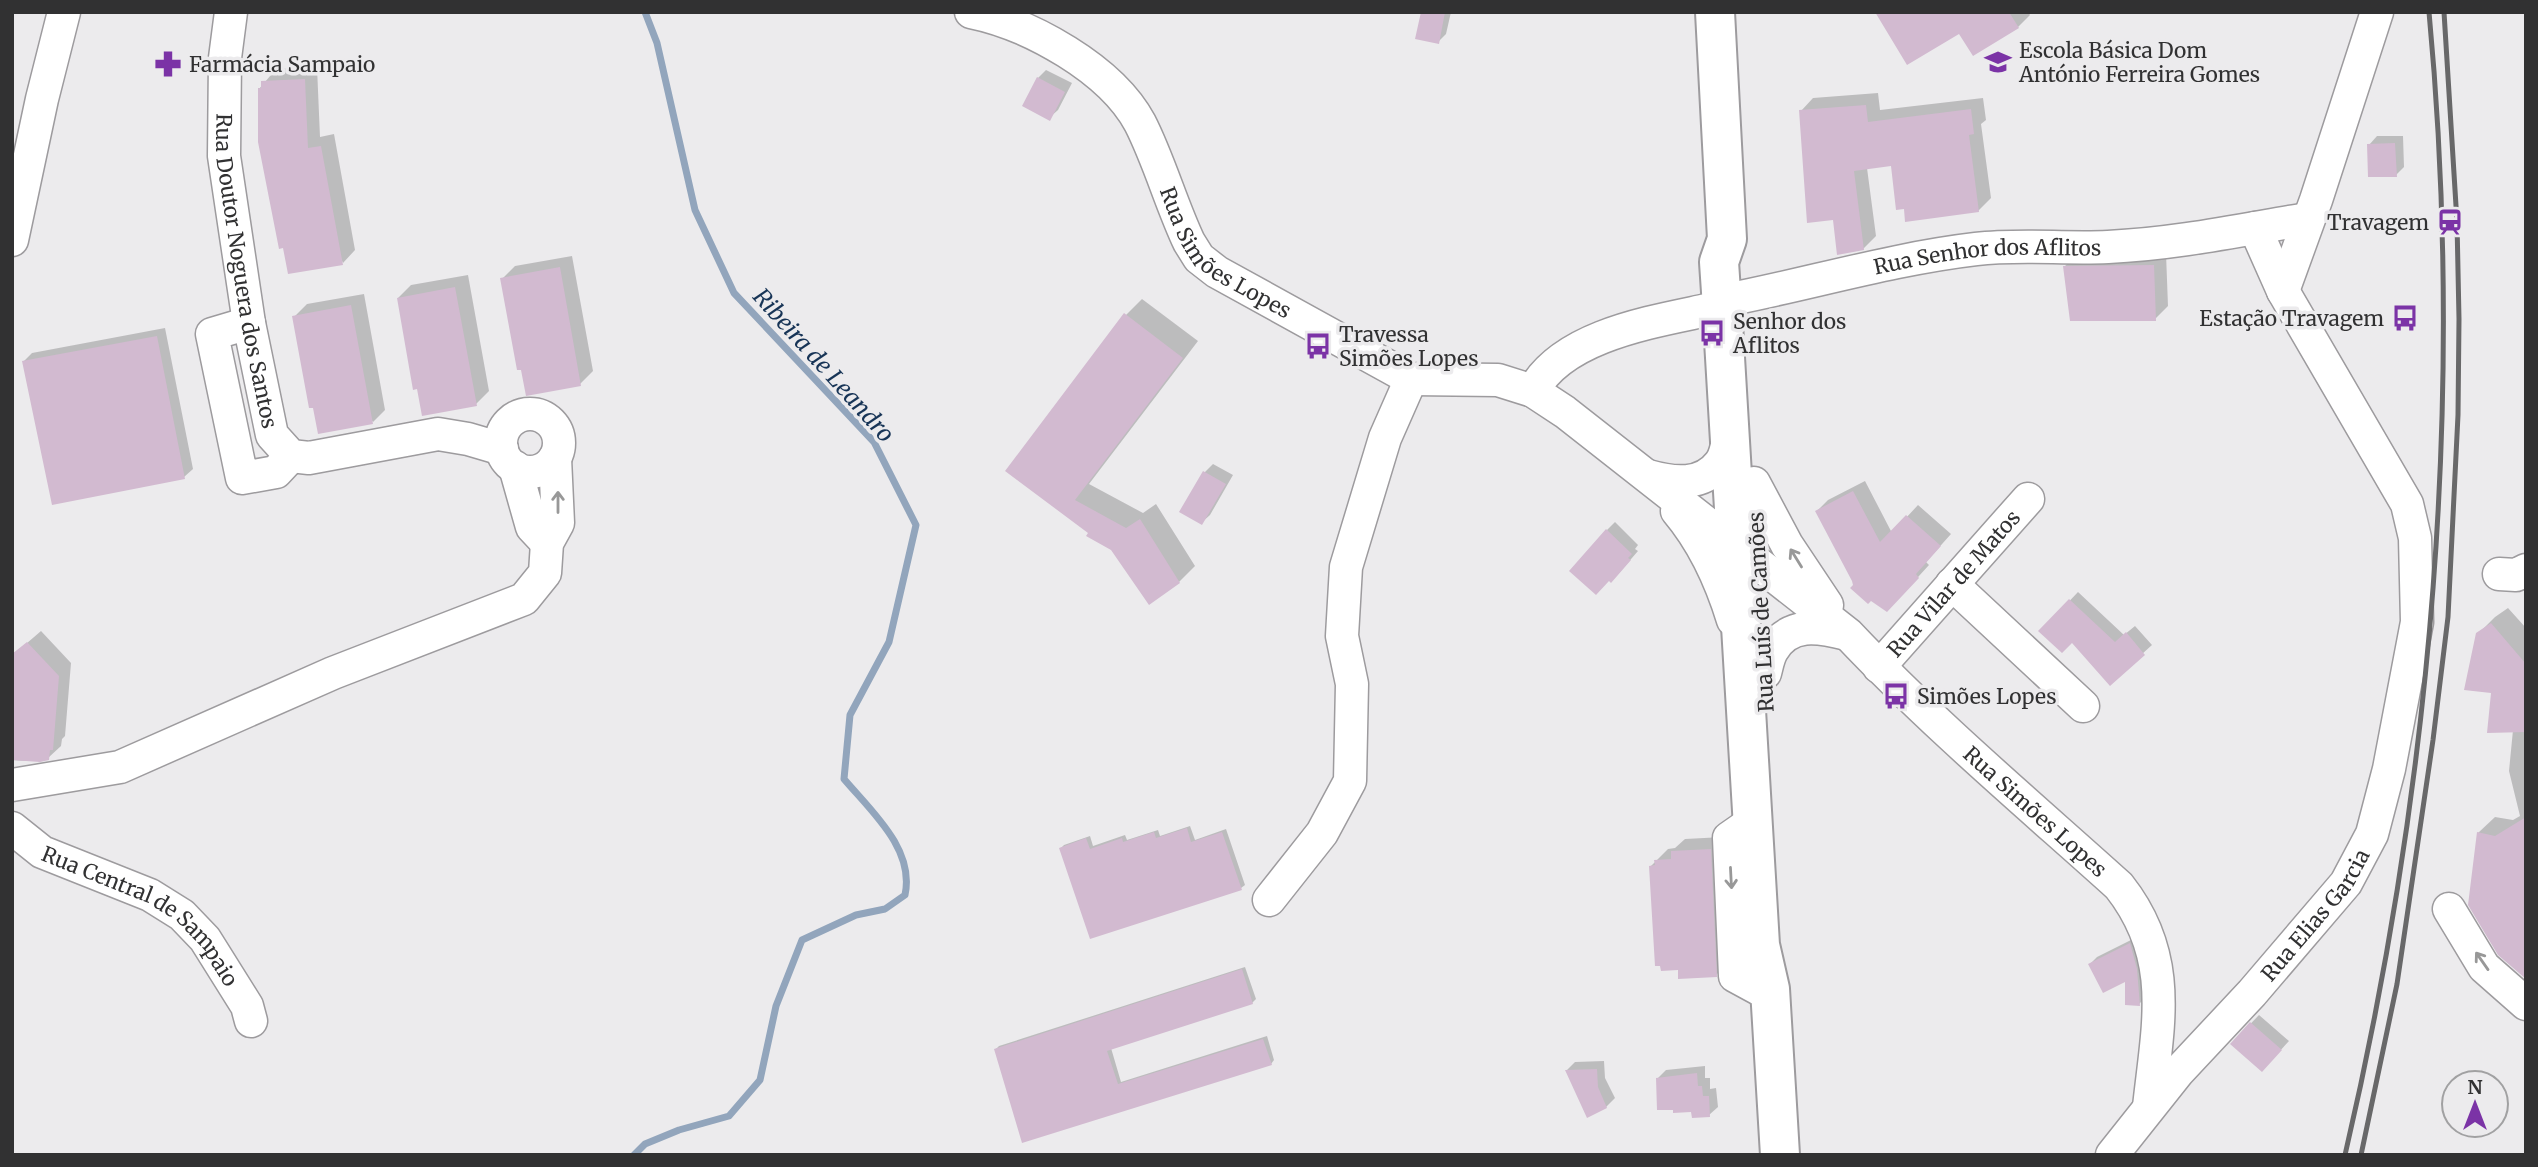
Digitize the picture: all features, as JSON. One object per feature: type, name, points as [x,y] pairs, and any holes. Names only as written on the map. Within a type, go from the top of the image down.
[{"type":"main road","name":"Rua Luís de Camões","points":[[1715,12],[1727,239],[1719,262],[1748,547],[1753,662],[1778,944],[1770,992]]},
{"type":"main road","name":"Rua Luís de Camões","points":[[1723,304],[1729,437],[1748,547]]},
{"type":"main road","name":"Rua Luís de Camões","points":[[1753,662],[1752,822],[1760,944],[1770,992],[1780,1155]]},
{"type":"street","points":[[12,240],[42,99],[64,12]]},
{"type":"street","name":"Rua Doutor Noguera dos Santos","points":[[232,12],[225,58],[224,156],[248,323],[272,435],[291,456],[309,458],[438,434],[468,439],[533,472],[542,469],[555,458]]},
{"type":"street","points":[[2283,291],[2316,200],[2377,12]]},
{"type":"street","name":"Rua Simões Lopes","points":[[977,13],[1015,25],[1080,59],[1122,97],[1140,123],[1179,221],[1199,258],[1217,272],[1411,379],[1498,380],[1533,391],[1565,412],[1647,476],[1748,547],[1848,634],[1879,667],[2119,886],[2137,908],[2150,939],[2157,968],[2160,1022],[2149,1107]]},
{"type":"street","name":"Rua Senhor dos Aflitos","points":[[1533,391],[1540,377],[1553,366],[1594,340],[1646,323],[1930,256],[1979,249],[2109,247],[2166,242],[2308,219]]},
{"type":"street","points":[[2255,228],[2283,291]]},
{"type":"street","name":"Rua Elias Garcia","points":[[2112,1155],[2199,1048],[2252,993],[2346,883],[2372,834],[2389,769],[2417,622],[2415,538],[2407,504],[2283,291]]},
{"type":"street","name":"Rua Simões Lopes","points":[[1723,304],[1734,328],[1764,849],[1778,944]]},
{"type":"street","points":[[248,323],[212,334],[242,478],[276,472],[291,456]]},
{"type":"street","points":[[1269,900],[1322,833],[1350,781],[1352,684],[1342,636],[1346,567],[1385,438],[1411,379]]},
{"type":"street","points":[[12,785],[120,767],[333,673],[524,599],[545,573],[547,543],[558,523],[555,458],[559,439],[551,422],[543,416],[524,414],[515,418],[504,432],[509,458],[532,527],[547,543]]},
{"type":"street","name":"Rua Doutor Noguera dos Santos","points":[[438,434],[456,423],[524,414]]},
{"type":"street","name":"Rua Simões Lopes","points":[[1647,476],[1670,482],[1686,482],[1706,475],[1721,462],[1729,437]]},
{"type":"street","name":"Rua Simões Lopes","points":[[1647,476],[1688,525],[1710,562],[1753,662]]},
{"type":"street","name":"Rua Vilar de Matos","points":[[1879,667],[2028,499]]},
{"type":"street","name":"Rua Simões Lopes","points":[[1748,547],[1787,545],[1848,634]]},
{"type":"street","points":[[1952,584],[2083,706]]},
{"type":"street","points":[[1753,662],[1772,651],[1786,636],[1804,627],[1848,634]]},
{"type":"street","name":"Rua Central de Sampaio","points":[[12,828],[42,852],[150,895],[183,915],[205,939],[247,1006],[251,1020]]},
{"type":"street","points":[[2449,909],[2484,967],[2526,1004]]},
{"type":"street","points":[[2160,1022],[2184,1035],[2199,1048]]},
{"type":"building","points":[[1421,12],[1445,12],[1439,44],[1415,39]]},
{"type":"building","points":[[1875,12],[2009,12],[2019,28],[1973,56],[1959,34],[1907,65]]},
{"type":"building","points":[[1037,77],[1065,92],[1050,121],[1022,106]]},
{"type":"building","points":[[305,79],[308,148],[321,146],[343,265],[288,274],[283,248],[279,249],[258,142],[258,88],[261,88],[261,81]]},
{"type":"building","points":[[1866,105],[1868,122],[1971,109],[1974,134],[1969,135],[1979,212],[1905,222],[1904,209],[1896,210],[1891,166],[1854,171],[1864,250],[1837,255],[1833,220],[1807,223],[1799,110]]},
{"type":"building","points":[[2395,143],[2397,177],[2368,177],[2367,144]]},
{"type":"building","points":[[2154,265],[2156,321],[2070,321],[2063,266]]},
{"type":"building","points":[[560,267],[581,386],[526,396],[521,370],[517,370],[500,278]]},
{"type":"building","points":[[455,287],[477,406],[422,416],[417,389],[413,390],[397,298]]},
{"type":"building","points":[[351,305],[373,424],[318,434],[313,408],[309,408],[292,316]]},
{"type":"building","points":[[1124,313],[1183,358],[1075,500],[1126,528],[1140,519],[1180,583],[1149,605],[1111,550],[1086,536],[1088,533],[1005,471]]},
{"type":"building","points":[[157,336],[185,479],[52,505],[22,361]]},
{"type":"building","points":[[1203,471],[1226,484],[1202,525],[1179,512]]},
{"type":"building","points":[[1853,491],[1880,542],[1906,515],[1941,546],[1916,574],[1919,578],[1887,612],[1871,601],[1868,604],[1850,588],[1852,581],[1815,511]]},
{"type":"building","points":[[1606,529],[1632,554],[1628,558],[1631,560],[1611,583],[1609,581],[1596,595],[1569,571]]},
{"type":"building","points":[[2069,599],[2115,642],[2126,632],[2145,655],[2110,686],[2072,643],[2062,653],[2038,631]]},
{"type":"building","points":[[2491,623],[2526,664],[2526,732],[2487,733],[2491,693],[2464,690],[2476,633]]},
{"type":"building","points":[[27,642],[59,676],[53,750],[50,750],[49,760],[40,762],[12,760],[12,654]]},
{"type":"building","points":[[2526,817],[2526,979],[2498,955],[2468,905],[2477,832],[2495,836]]},
{"type":"building","points":[[1187,828],[1191,842],[1222,832],[1242,890],[1090,939],[1059,848],[1086,838],[1090,849],[1122,838],[1123,842],[1154,832],[1156,838]]},
{"type":"building","points":[[1711,849],[1717,977],[1678,979],[1678,970],[1661,971],[1660,966],[1655,966],[1649,866],[1655,865],[1654,860],[1671,859],[1671,851]]},
{"type":"building","points":[[2130,943],[2137,969],[2140,1006],[2125,1005],[2125,982],[2103,993],[2088,964]]},
{"type":"building","points":[[1242,969],[1253,1004],[1107,1051],[1118,1084],[1263,1039],[1272,1065],[1022,1143],[994,1049]]},
{"type":"building","points":[[2250,1022],[2282,1050],[2262,1072],[2230,1044]]},
{"type":"building","points":[[1597,1069],[1598,1087],[1607,1108],[1587,1118],[1565,1070]]},
{"type":"building","points":[[1697,1073],[1698,1086],[1702,1086],[1703,1096],[1709,1096],[1710,1117],[1692,1118],[1691,1112],[1657,1110],[1656,1078]]},
{"type":"waterway","name":"Ribeira de Leandro","points":[[634,1155],[645,1144],[679,1130],[729,1116],[760,1080],[776,1006],[802,940],[856,915],[885,909],[905,895],[906,878],[897,847],[878,818],[844,779],[850,715],[889,642],[916,525],[874,442],[734,293],[695,210],[657,43],[645,12]]},
{"type":"railway","points":[[2345,1155],[2375,1014],[2400,873],[2419,730],[2433,587],[2441,443],[2443,299],[2439,155],[2429,12]]},
{"type":"railway","points":[[2361,1155],[2397,984],[2448,617],[2458,415],[2459,319],[2457,222],[2444,12]]},
{"type":"place","name":"Escola Básica Dom António Ferreira Gomes","points":[[1998,62]]},
{"type":"place","name":"Farmácia Sampaio","points":[[168,64]]},
{"type":"place","name":"Travagem","points":[[2450,222]]},
{"type":"place","name":"Estação Travagem","points":[[2405,318]]},
{"type":"place","name":"Senhor dos Aflitos","points":[[1712,333]]},
{"type":"place","name":"Travessa Simões Lopes","points":[[1318,346]]},
{"type":"place","name":"Simões Lopes","points":[[1896,696]]}]
